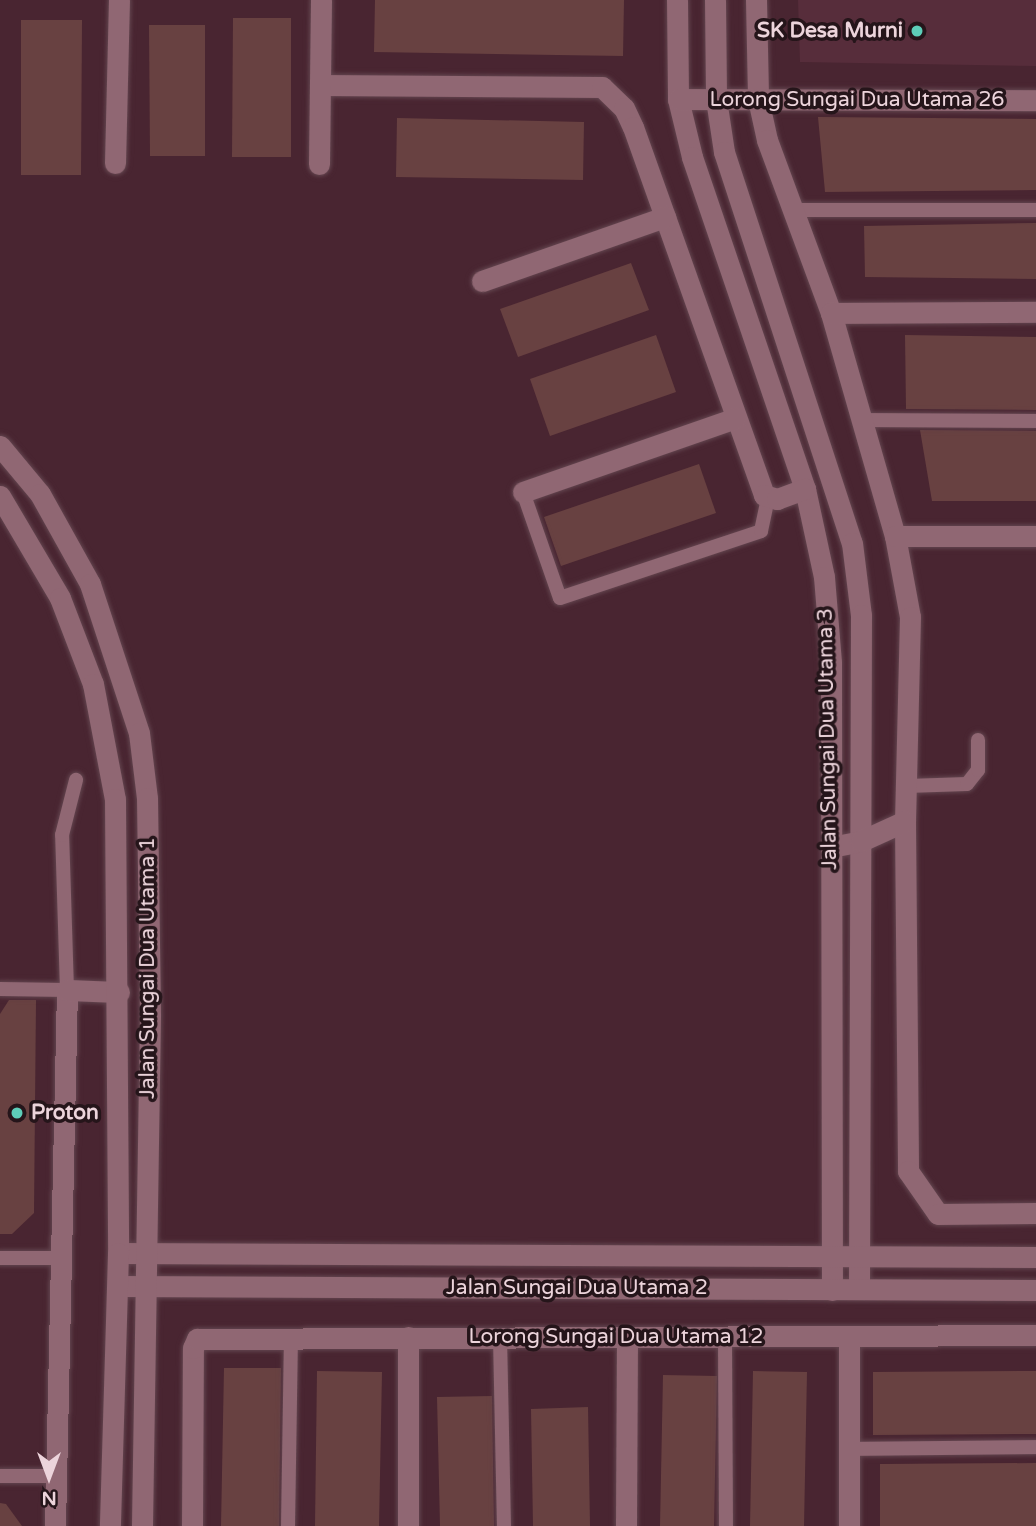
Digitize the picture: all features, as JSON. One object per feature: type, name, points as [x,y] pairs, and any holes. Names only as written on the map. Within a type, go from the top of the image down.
[{"type":"street","points":[[116,163],[119,0]]},
{"type":"street","points":[[319,164],[321,0]]},
{"type":"street","name":"Jalan Sungai Dua Utama 3","points":[[677,0],[678,99],[696,170],[805,489],[824,577],[831,662],[832,1290]]},
{"type":"street","name":"Jalan Sungai Dua Utama 3","points":[[715,0],[716,99],[724,152],[852,543],[861,615],[859,1289]]},
{"type":"street","points":[[756,0],[758,99],[767,140],[831,313],[895,536],[910,617],[905,821],[908,1171],[939,1214],[1036,1213]]},
{"type":"street","points":[[320,85],[602,88],[624,108],[736,418],[768,498],[805,489]]},
{"type":"street","name":"Lorong Sungai Dua Utama 26","points":[[678,99],[1036,100]]},
{"type":"street","points":[[482,281],[665,217]]},
{"type":"street","points":[[831,313],[1036,312]]},
{"type":"street","points":[[523,492],[736,418]]},
{"type":"street","name":"Jalan Sungai Dua Utama 1","points":[[0,446],[40,494],[90,584],[139,733],[147,811],[149,1255],[142,1526]]},
{"type":"street","name":"Jalan Sungai Dua Utama 1","points":[[0,496],[60,598],[105,731],[115,799],[119,992],[118,1286],[110,1526]]},
{"type":"street","points":[[895,536],[1036,536]]},
{"type":"street","points":[[831,847],[861,841],[905,821]]},
{"type":"street","points":[[55,1526],[64,1258],[67,990]]},
{"type":"street","name":"Jalan Sungai Dua Utama 1","points":[[67,990],[119,992]]},
{"type":"street","name":"Jalan Sungai Dua Utama 2","points":[[118,1253],[1036,1257]]},
{"type":"street","name":"Jalan Sungai Dua Utama 2","points":[[118,1286],[1036,1290]]},
{"type":"street","name":"Lorong Sungai Dua Utama 12","points":[[192,1526],[193,1348],[197,1339],[291,1336],[725,1338],[1036,1335]]},
{"type":"street","points":[[849,1336],[849,1526]]},
{"type":"street","points":[[408,1337],[408,1526]]},
{"type":"street","points":[[626,1526],[627,1338]]},
{"type":"lane","points":[[794,210],[1036,210]]},
{"type":"lane","points":[[863,421],[1036,421]]},
{"type":"lane","points":[[523,492],[560,598],[761,531],[768,498]]},
{"type":"lane","points":[[907,786],[967,784],[978,770],[978,740]]},
{"type":"lane","points":[[0,989],[67,990],[62,835],[76,780]]},
{"type":"lane","points":[[0,1258],[64,1258]]},
{"type":"lane","points":[[288,1526],[291,1336]]},
{"type":"lane","points":[[500,1337],[504,1526]]},
{"type":"lane","points":[[725,1338],[726,1526]]},
{"type":"lane","points":[[849,1449],[1036,1447]]},
{"type":"lane","points":[[0,1476],[56,1476]]},
{"type":"shaded area","name":"SK Desa Murni","points":[[798,0],[1036,0],[1036,66],[800,62]]},
{"type":"building","points":[[375,0],[624,0],[623,56],[374,52]]},
{"type":"building","points":[[233,18],[291,18],[291,157],[232,157]]},
{"type":"building","points":[[21,20],[82,20],[81,175],[21,175]]},
{"type":"building","points":[[149,25],[205,25],[205,156],[150,156]]},
{"type":"building","points":[[818,117],[1036,119],[1036,190],[825,192]]},
{"type":"building","points":[[397,118],[584,122],[583,180],[396,177]]},
{"type":"building","points":[[1036,223],[1036,279],[865,277],[864,226]]},
{"type":"building","points":[[631,263],[649,310],[518,357],[500,309]]},
{"type":"building","points":[[656,335],[676,392],[550,436],[530,379]]},
{"type":"building","points":[[905,335],[1036,337],[1036,410],[906,409]]},
{"type":"building","points":[[920,430],[1036,431],[1036,501],[932,501]]},
{"type":"building","points":[[699,464],[716,513],[561,566],[544,517]]},
{"type":"building","name":"Proton","points":[[9,1000],[36,1000],[34,1213],[12,1234],[0,1234],[0,1014]]},
{"type":"building","points":[[224,1368],[281,1368],[279,1526],[221,1526]]},
{"type":"building","points":[[317,1371],[382,1372],[379,1526],[315,1526]]},
{"type":"building","points":[[753,1371],[807,1372],[804,1526],[750,1526]]},
{"type":"building","points":[[1036,1371],[1036,1434],[873,1435],[873,1372]]},
{"type":"building","points":[[663,1375],[717,1376],[714,1526],[660,1526]]},
{"type":"building","points":[[492,1396],[494,1526],[440,1526],[437,1397]]},
{"type":"building","points":[[588,1407],[590,1526],[533,1526],[531,1409]]},
{"type":"building","points":[[1036,1463],[1036,1526],[880,1526],[880,1464]]},
{"type":"building","points":[[0,1503],[6,1504],[22,1526],[0,1526]]},
{"type":"place","name":"SK Desa Murni","points":[[917,31]]},
{"type":"place","name":"Proton","points":[[17,1113]]}]
